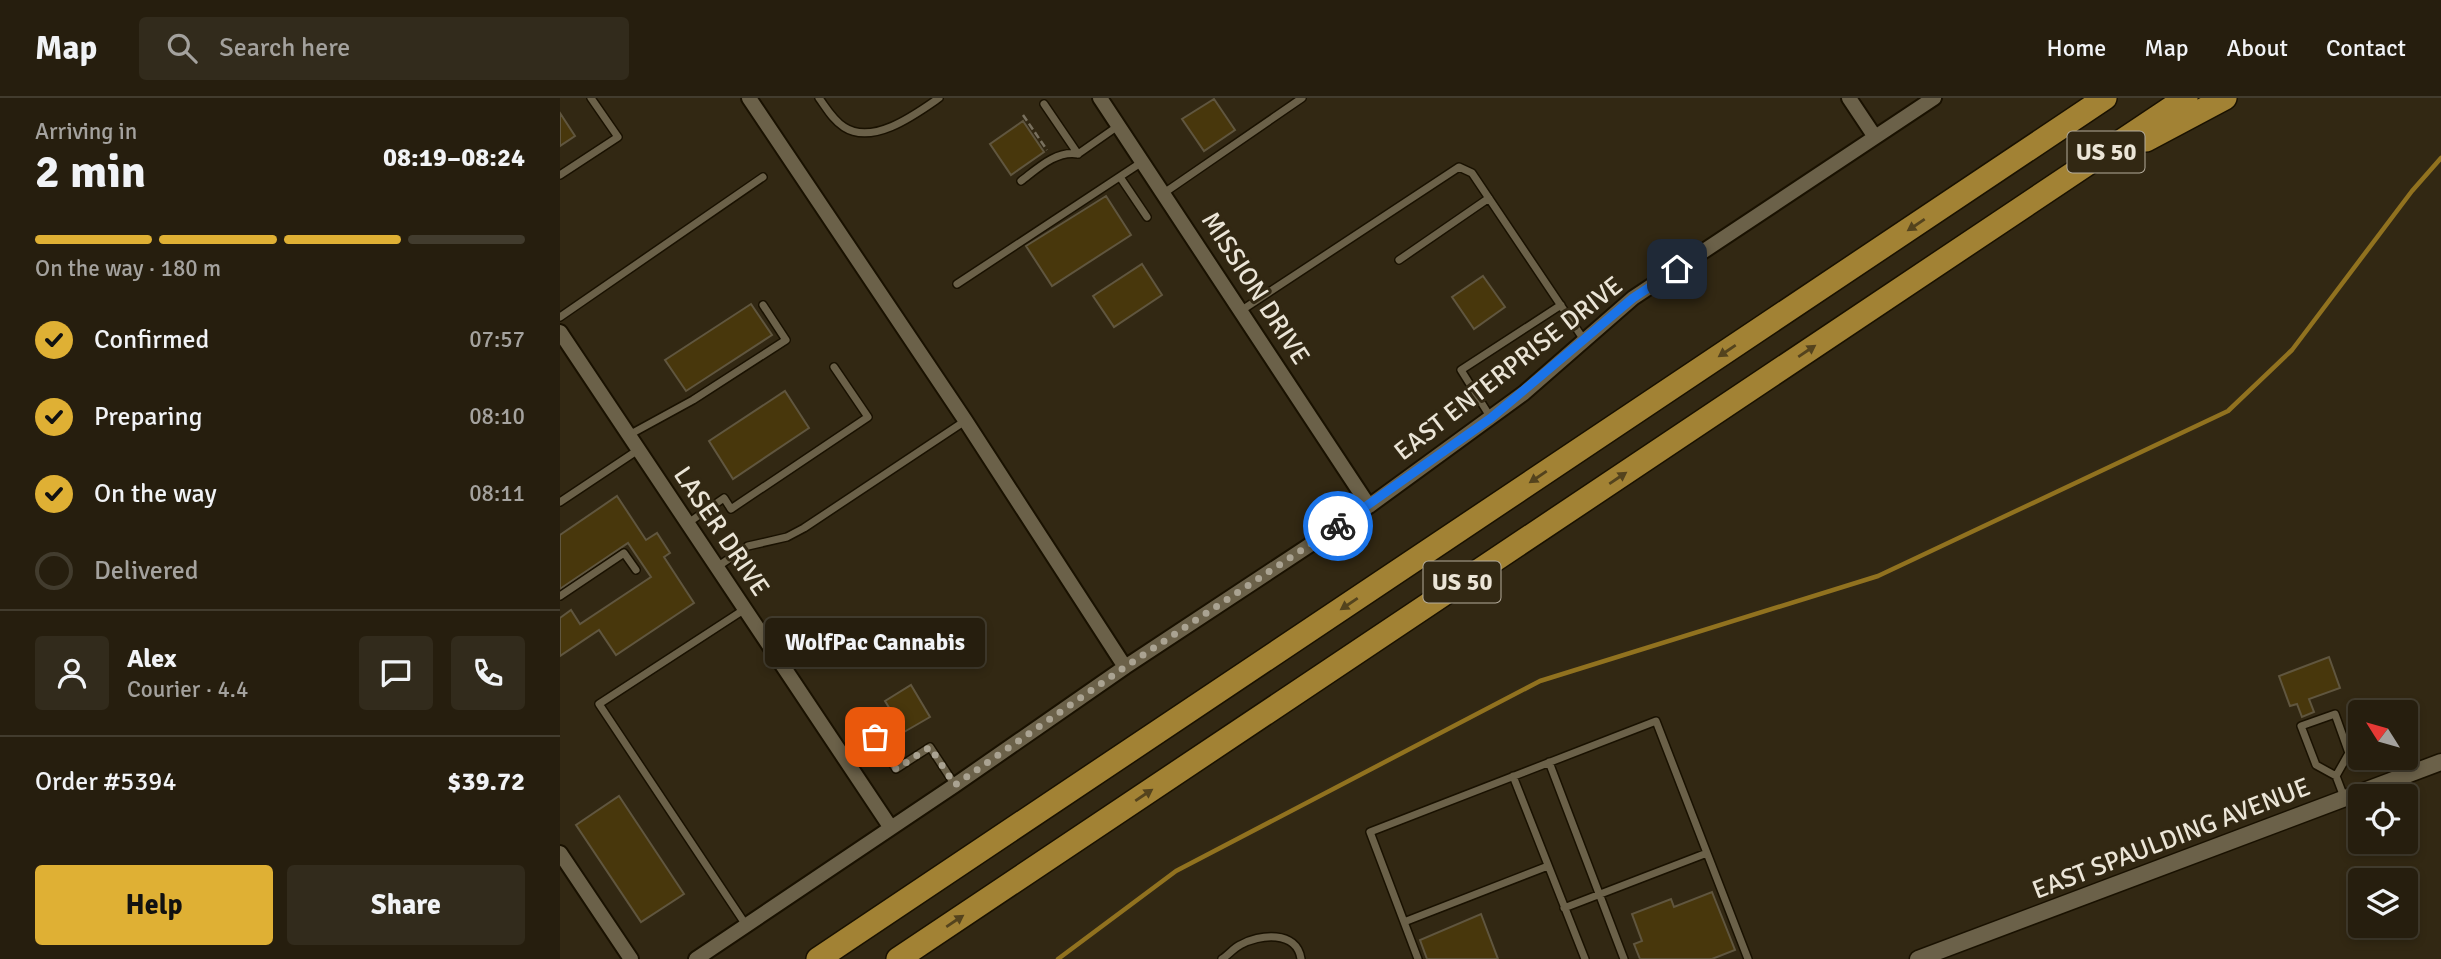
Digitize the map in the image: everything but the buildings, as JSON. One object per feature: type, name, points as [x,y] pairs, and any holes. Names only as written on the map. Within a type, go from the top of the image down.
[{"type":"highway","points":[[1973,187],[2085,98]]},
{"type":"highway","name":"US 50","points":[[817,959],[2105,98]]},
{"type":"highway","name":"US 50","points":[[898,959],[2186,98]]},
{"type":"highway","points":[[2026,205],[2225,98]]},
{"type":"street","points":[[750,98],[965,420],[1125,667]]},
{"type":"street","name":"MISSION DRIVE","points":[[1100,98],[1369,506]]},
{"type":"street","points":[[1849,98],[1875,137]]},
{"type":"street","name":"EAST ENTERPRISE DRIVE","points":[[695,959],[955,785],[1125,667],[1369,506],[1491,418],[1633,298],[1934,98]]},
{"type":"street","name":"LASER DRIVE","points":[[560,332],[891,828]]},
{"type":"street","name":"EAST SPAULDING AVENUE","points":[[1917,959],[2441,762]]},
{"type":"street","points":[[560,853],[631,959]]},
{"type":"lane","points":[[560,175],[618,137],[590,98]]},
{"type":"lane","points":[[819,98],[833,119],[846,129],[859,132],[884,130],[908,119],[939,98]]},
{"type":"lane","points":[[1164,193],[1302,98]]},
{"type":"lane","points":[[1044,104],[1078,154]]},
{"type":"lane","points":[[1021,181],[1063,154],[1078,154],[1119,126]]},
{"type":"lane","points":[[957,284],[1142,161]]},
{"type":"lane","points":[[1242,310],[1448,171],[1459,167],[1472,173],[1585,340]]},
{"type":"lane","points":[[560,317],[763,177]]},
{"type":"lane","points":[[1120,177],[1147,217]]},
{"type":"lane","points":[[1399,260],[1489,198]]},
{"type":"lane","points":[[1491,418],[1461,370],[1561,305]]},
{"type":"lane","points":[[629,436],[693,400],[786,340],[763,306]]},
{"type":"lane","points":[[688,524],[724,499],[731,509],[868,417],[834,367]]},
{"type":"lane","points":[[717,566],[748,546],[787,537],[804,528],[965,420]]},
{"type":"lane","points":[[560,502],[638,450]]},
{"type":"lane","points":[[560,596],[624,553],[636,570]]},
{"type":"lane","points":[[745,608],[599,704],[746,925]]},
{"type":"lane","points":[[2336,776],[2349,753],[2334,714],[2301,726],[2316,765],[2336,776],[2345,799]]},
{"type":"lane","points":[[864,721],[896,769],[930,747],[955,785]]},
{"type":"lane","points":[[1418,959],[1370,832],[1656,721],[1748,959]]},
{"type":"lane","points":[[1549,762],[1624,959]]},
{"type":"lane","points":[[1513,776],[1585,959]]},
{"type":"lane","points":[[1564,908],[1707,853]]},
{"type":"lane","points":[[1404,922],[1548,866]]},
{"type":"lane","points":[[1222,959],[1241,944],[1268,937],[1283,937],[1293,943],[1301,959]]},
{"type":"path","points":[[1023,115],[1053,159]]},
{"type":"waterway","points":[[1058,959],[1176,871],[1540,681],[1878,576],[2228,411],[2292,350],[2412,191],[2441,158]]},
{"type":"way so far","points":[[875,737],[896,769],[930,747],[955,785],[1125,667],[1338,526]]},
{"type":"place","name":"WolfPac Cannabis","points":[[875,737]]},
{"type":"route","points":[[1338,526],[1441,456],[1524,393],[1633,298],[1677,269]]}]
